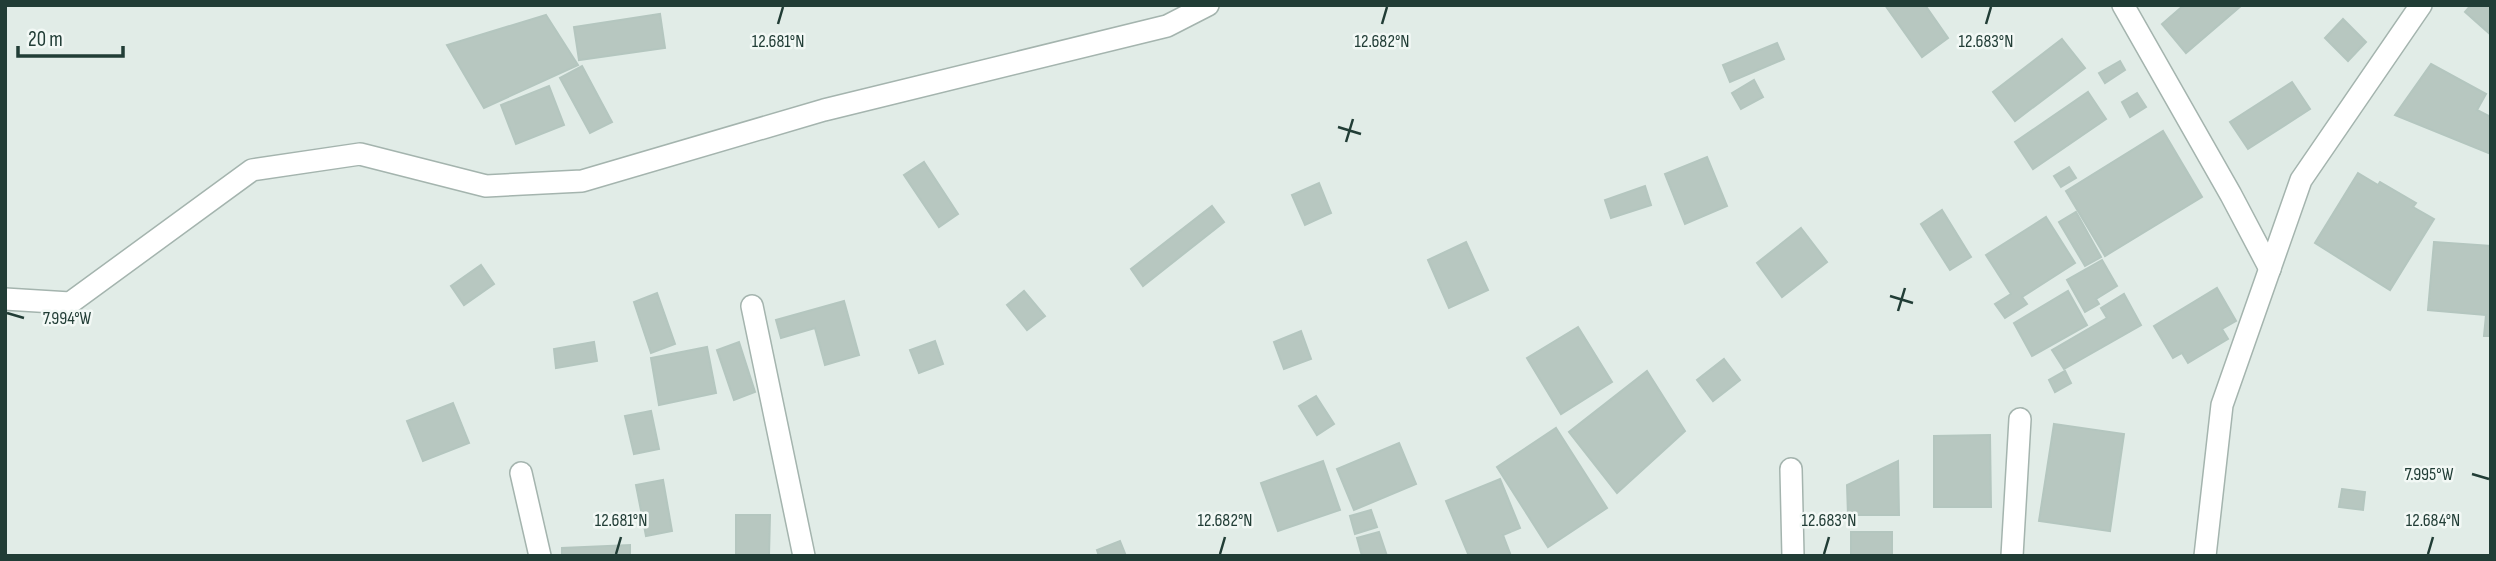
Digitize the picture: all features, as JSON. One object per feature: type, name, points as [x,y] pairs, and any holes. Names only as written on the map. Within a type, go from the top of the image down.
[{"type":"street","points":[[5,299],[69,303],[252,170],[360,154],[486,186],[582,181],[824,110],[1167,26],[1208,5]]},
{"type":"street","points":[[2123,5],[2270,269]]},
{"type":"street","points":[[2205,556],[2222,405],[2301,180],[2421,5]]},
{"type":"street","points":[[752,306],[804,556]]},
{"type":"street","points":[[2012,556],[2021,419]]},
{"type":"street","points":[[1791,469],[1793,556]]},
{"type":"street","points":[[521,473],[540,556]]},
{"type":"building","points":[[1885,5],[1925,5],[1948,38],[1922,57]]},
{"type":"building","points":[[2184,5],[2242,5],[2186,53],[2162,24]]},
{"type":"building","points":[[2471,5],[2491,5],[2491,35],[2465,12]]},
{"type":"building","points":[[660,14],[665,48],[579,60],[574,27]]},
{"type":"building","points":[[546,15],[578,65],[484,108],[447,45]]},
{"type":"building","points":[[2343,19],[2366,42],[2348,61],[2325,38]]},
{"type":"building","points":[[2062,39],[2085,68],[2015,121],[1993,92]]},
{"type":"building","points":[[1777,43],[1784,59],[1730,82],[1723,65]]},
{"type":"building","points":[[2120,61],[2125,70],[2105,83],[2099,73]]},
{"type":"building","points":[[2431,64],[2486,94],[2477,110],[2491,117],[2491,154],[2395,115]]},
{"type":"building","points":[[582,66],[612,122],[590,133],[560,78]]},
{"type":"building","points":[[1754,80],[1763,97],[1741,109],[1732,93]]},
{"type":"building","points":[[2292,82],[2310,109],[2248,149],[2230,122]]},
{"type":"building","points":[[549,86],[564,125],[516,144],[501,105]]},
{"type":"building","points":[[2088,92],[2106,119],[2033,169],[2015,142]]},
{"type":"building","points":[[2137,93],[2146,107],[2130,117],[2122,102]]},
{"type":"building","points":[[2163,131],[2202,197],[2105,256],[2066,191]]},
{"type":"building","points":[[1707,157],[1727,206],[1685,224],[1665,174]]},
{"type":"building","points":[[924,162],[958,214],[939,227],[904,175]]},
{"type":"building","points":[[2069,167],[2076,178],[2061,187],[2054,176]]},
{"type":"building","points":[[2358,173],[2378,185],[2380,182],[2416,203],[2413,207],[2434,219],[2390,290],[2315,243]]},
{"type":"building","points":[[1319,183],[1331,213],[1305,225],[1292,195]]},
{"type":"building","points":[[1645,186],[1651,205],[1611,218],[1605,200]]},
{"type":"building","points":[[1212,206],[1224,222],[1143,286],[1131,269]]},
{"type":"building","points":[[1942,210],[1971,257],[1950,270],[1921,224]]},
{"type":"building","points":[[2076,212],[2101,257],[2085,266],[2059,222]]},
{"type":"building","points":[[2046,217],[2075,263],[2022,297],[2027,304],[2005,318],[1995,304],[2011,294],[1986,255]]},
{"type":"building","points":[[1801,228],[1827,262],[1782,297],[1757,263]]},
{"type":"building","points":[[1466,242],[1488,290],[1449,308],[1428,260]]},
{"type":"building","points":[[2434,242],[2491,246],[2491,336],[2484,336],[2486,315],[2428,310]]},
{"type":"building","points":[[2102,260],[2117,286],[2096,299],[2099,304],[2085,312],[2067,280]]},
{"type":"building","points":[[481,265],[494,284],[464,305],[451,286]]},
{"type":"building","points":[[2217,288],[2236,321],[2222,329],[2228,339],[2188,363],[2182,353],[2173,358],[2154,326]]},
{"type":"building","points":[[1024,291],[1045,316],[1027,330],[1007,305]]},
{"type":"building","points":[[2068,291],[2087,325],[2032,356],[2014,323]]},
{"type":"building","points":[[657,293],[675,344],[651,353],[634,302]]},
{"type":"building","points":[[2124,294],[2141,325],[2064,369],[2052,350],[2107,318],[2101,308]]},
{"type":"building","points":[[844,301],[859,355],[825,365],[815,328],[781,338],[776,320]]},
{"type":"building","points":[[1578,327],[1612,382],[1561,414],[1527,358]]},
{"type":"building","points":[[1301,331],[1311,359],[1284,369],[1274,342]]},
{"type":"building","points":[[935,341],[943,364],[919,373],[910,350]]},
{"type":"building","points":[[594,342],[597,361],[556,368],[554,349]]},
{"type":"building","points":[[739,342],[755,392],[734,400],[717,350]]},
{"type":"building","points":[[707,347],[716,393],[659,405],[651,358]]},
{"type":"building","points":[[1724,359],[1740,380],[1713,401],[1697,380]]},
{"type":"building","points":[[1647,371],[1685,431],[1617,493],[1569,432]]},
{"type":"building","points":[[2065,371],[2071,383],[2055,392],[2049,380]]},
{"type":"building","points":[[1316,396],[1334,424],[1317,435],[1299,406]]},
{"type":"building","points":[[453,403],[469,443],[423,461],[407,421]]},
{"type":"building","points":[[651,411],[659,449],[634,454],[625,416]]},
{"type":"building","points":[[2054,424],[2124,434],[2110,531],[2039,521]]},
{"type":"building","points":[[1556,428],[1607,508],[1548,547],[1497,467]]},
{"type":"building","points":[[1990,435],[1991,507],[1934,507],[1934,436]]},
{"type":"building","points":[[1399,443],[1416,484],[1354,510],[1337,469]]},
{"type":"building","points":[[1323,461],[1340,510],[1278,531],[1261,483]]},
{"type":"building","points":[[1898,461],[1899,515],[1848,515],[1847,485]]},
{"type":"building","points":[[1500,479],[1520,528],[1503,535],[1511,556],[1469,556],[1446,501]]},
{"type":"building","points":[[663,480],[672,531],[646,536],[636,485]]},
{"type":"building","points":[[2342,489],[2365,492],[2363,510],[2339,507]]},
{"type":"building","points":[[1371,510],[1377,527],[1355,534],[1350,516]]},
{"type":"building","points":[[736,515],[770,515],[769,556],[736,556]]},
{"type":"building","points":[[1379,532],[1387,556],[1362,556],[1357,538]]},
{"type":"building","points":[[1851,532],[1892,532],[1892,556],[1851,556]]},
{"type":"building","points":[[1120,541],[1126,556],[1099,556],[1097,550]]},
{"type":"building","points":[[630,545],[630,556],[562,556],[562,548]]}]
